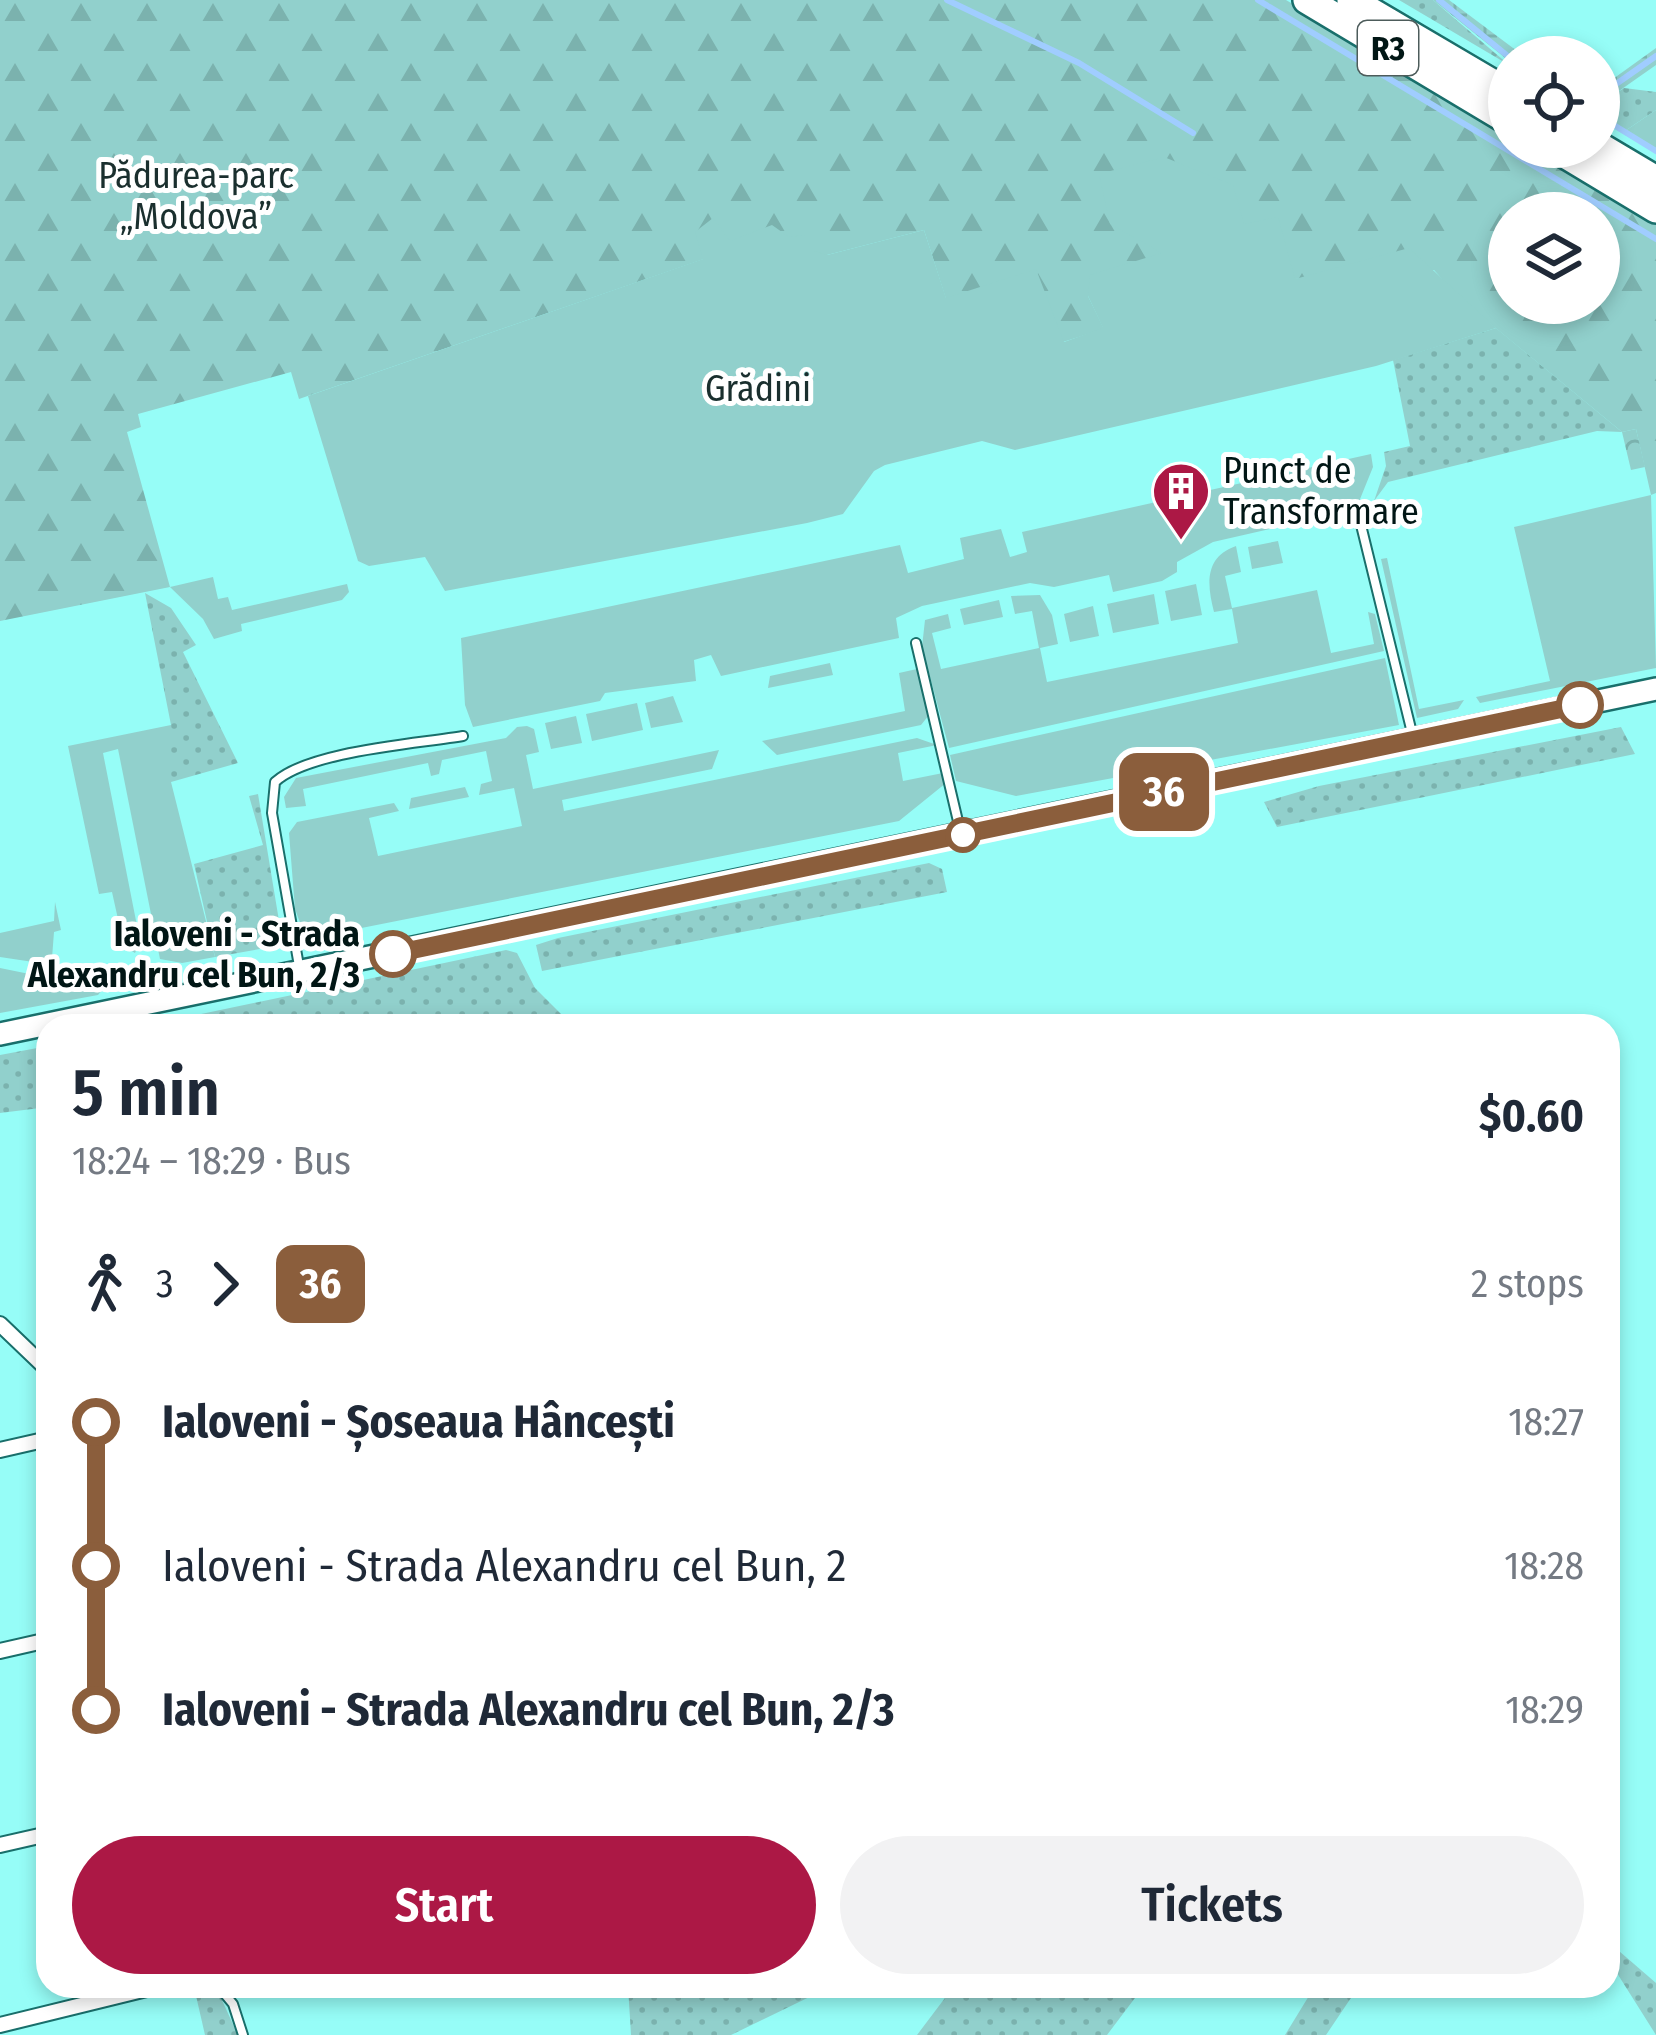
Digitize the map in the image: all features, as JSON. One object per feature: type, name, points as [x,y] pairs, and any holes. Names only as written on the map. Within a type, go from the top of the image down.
[{"type":"highway","name":"R3","points":[[1306,0],[1488,108]]},
{"type":"highway","name":"R3","points":[[1351,0],[1488,81]]},
{"type":"highway","points":[[1620,159],[1656,180]]},
{"type":"highway","points":[[1587,168],[1656,210]]},
{"type":"main road","points":[[98,1014],[1656,689]]},
{"type":"main road","points":[[0,1034],[36,1027]]},
{"type":"street","points":[[0,1324],[36,1358]]},
{"type":"street","points":[[0,1450],[36,1442]]},
{"type":"street","points":[[0,1651],[36,1643]]},
{"type":"street","points":[[0,1845],[36,1837]]},
{"type":"street","points":[[0,2025],[110,1998]]},
{"type":"lane","points":[[1360,520],[1413,738]]},
{"type":"lane","points":[[916,643],[962,836]]},
{"type":"lane","points":[[300,973],[274,822],[274,782],[295,769],[330,760],[463,736]]},
{"type":"lane","points":[[227,1998],[243,2035]]},
{"type":"green space","name":"Pădurea-parc „Moldova”","points":[[0,0],[1286,0],[1488,120],[1488,168],[1567,168],[1607,192],[1488,192],[1488,322],[1434,270],[1295,279],[1163,253],[1088,296],[1104,329],[1063,342],[946,299],[924,230],[827,255],[704,259],[299,399],[291,372],[138,414],[141,427],[127,432],[170,587],[0,621]]},
{"type":"green space","points":[[1399,0],[1433,0],[1488,47],[1488,53]]},
{"type":"green space","points":[[1433,0],[1449,0],[1497,36],[1488,36],[1488,44]]},
{"type":"green space","points":[[1656,48],[1656,65],[1620,90],[1620,74]]},
{"type":"green space","points":[[1620,91],[1656,92],[1656,110],[1622,133],[1620,132]]},
{"type":"green space","points":[[1656,110],[1656,153],[1622,133]]},
{"type":"green space","name":"Grădini","points":[[1164,157],[1233,185],[1244,224],[1278,217],[1295,279],[1409,248],[1496,328],[1376,366],[1015,450],[982,441],[885,465],[874,471],[843,514],[807,523],[445,591],[425,557],[369,566],[358,561],[308,396],[703,259],[695,232],[713,218],[730,241],[772,225],[789,237],[804,235],[814,251],[827,255],[924,230],[946,298],[1036,269],[1064,342],[1103,328],[1088,296],[1090,275],[1162,253],[1110,224],[1099,174]]},
{"type":"green space","name":"Pădurea-parc „Moldova”","points":[[1620,200],[1656,221],[1656,493],[1651,495],[1636,429],[1622,432],[1491,324],[1620,324]]},
{"type":"green space","points":[[1496,328],[1622,432],[1597,431],[1388,482],[1374,501],[1386,466],[1384,452],[1410,446],[1393,360]]},
{"type":"green space","points":[[1636,429],[1645,467],[1631,470],[1622,432]]},
{"type":"green space","points":[[1371,454],[1373,467],[1356,509],[1213,542],[1177,562],[1177,572],[1162,581],[1113,592],[1109,575],[1054,587],[1030,583],[922,606],[896,618],[899,638],[721,676],[711,655],[694,660],[696,681],[605,693],[600,701],[473,727],[465,705],[461,638],[900,545],[908,573],[964,559],[960,538],[1001,529],[1010,557],[1027,552],[1022,532]]},
{"type":"green space","points":[[1651,495],[1656,668],[1480,703],[1476,697],[1550,681],[1514,527]]},
{"type":"green space","points":[[1278,541],[1283,563],[1252,569],[1248,547]]},
{"type":"green space","points":[[1236,546],[1241,572],[1225,576],[1232,608],[1317,590],[1331,653],[1374,644],[1368,612],[1375,614],[1384,651],[949,748],[922,647],[925,620],[948,614],[951,628],[932,633],[941,669],[1039,648],[1032,611],[1015,614],[1011,596],[1040,595],[1052,615],[1058,644],[1040,648],[1047,682],[1238,643],[1232,609],[1214,612],[1209,582],[1218,557]]},
{"type":"green space","points":[[1387,558],[1419,709],[1464,700],[1458,709],[1417,718],[1381,559]]},
{"type":"green space","points":[[213,577],[218,599],[228,597],[232,610],[347,584],[349,592],[342,600],[241,624],[242,631],[214,639],[203,619],[170,587]]},
{"type":"green space","points":[[1196,584],[1202,615],[1171,621],[1165,591]]},
{"type":"green space","points":[[145,593],[171,608],[196,645],[183,652],[238,763],[171,782],[171,725]]},
{"type":"green space","points":[[1154,594],[1159,624],[1113,633],[1107,604]]},
{"type":"green space","points":[[999,600],[1003,617],[964,625],[960,609]]},
{"type":"green space","points":[[1093,606],[1099,636],[1070,642],[1064,614]]},
{"type":"green space","points":[[1385,658],[1399,725],[1016,796],[956,781],[950,755]]},
{"type":"green space","points":[[830,663],[833,675],[768,688],[770,676]]},
{"type":"green space","points":[[917,669],[929,715],[921,725],[777,755],[762,741],[905,711],[899,673]]},
{"type":"green space","points":[[673,696],[683,722],[651,728],[645,703]]},
{"type":"green space","points":[[637,703],[643,730],[592,741],[586,714]]},
{"type":"green space","points":[[576,716],[582,743],[551,749],[545,723]]},
{"type":"green space","points":[[171,725],[171,782],[215,957],[182,963],[160,959],[118,749],[103,753],[140,941],[135,953],[124,946],[112,892],[99,894],[68,746]]},
{"type":"green space","points":[[517,727],[534,729],[539,752],[526,755],[533,789],[719,750],[712,769],[562,800],[564,811],[917,738],[937,745],[898,753],[903,781],[943,773],[946,783],[899,821],[306,939],[295,909],[289,833],[297,822],[394,803],[399,811],[369,818],[378,856],[522,826],[514,788],[479,795],[481,784],[492,781],[486,751],[442,760],[439,774],[431,776],[428,763],[303,789],[306,806],[286,808],[284,797],[296,778],[506,738]]},
{"type":"green space","points":[[1621,727],[1635,754],[1277,827],[1264,802],[1319,786]]},
{"type":"green space","points":[[465,787],[469,797],[409,809],[411,798]]},
{"type":"green space","points":[[258,794],[283,945],[215,957],[194,864],[263,845],[249,796]]},
{"type":"green space","points":[[929,863],[942,869],[947,892],[542,971],[536,945],[558,938]]},
{"type":"green space","points":[[55,902],[61,930],[54,932],[52,958],[40,963],[0,957],[0,933],[54,921]]},
{"type":"green space","points":[[506,950],[517,953],[535,988],[561,1014],[201,1014]]},
{"type":"green space","points":[[0,968],[103,989],[98,995],[0,1013]]},
{"type":"green space","points":[[36,1048],[36,1108],[0,1113],[0,1055]]},
{"type":"green space","points":[[1620,1952],[1656,1983],[1656,2035],[1620,1978]]},
{"type":"green space","points":[[197,1998],[221,1998],[238,2035],[205,2035]]},
{"type":"green space","points":[[629,1998],[807,1998],[731,2035],[631,2035]]},
{"type":"green space","points":[[945,1998],[1135,1998],[1107,2035],[917,2035]]},
{"type":"green space","points":[[1308,1998],[1351,1998],[1326,2035],[1285,2035]]},
{"type":"waterway","points":[[947,0],[1079,63],[1193,133]]},
{"type":"waterway","points":[[1258,0],[1656,239]]},
{"type":"waterway","points":[[1439,0],[1488,40]]},
{"type":"waterway","points":[[1620,81],[1656,56]]},
{"type":"waterway","points":[[1620,129],[1656,151]]},
{"type":"bus line","name":"36","points":[[393,954],[1580,705]]},
{"type":"place","name":"Punct de Transformare","points":[[1181,542]]},
{"type":"place","name":"Ialoveni - Strada Alexandru cel Bun, 2/3","points":[[393,954]]}]
